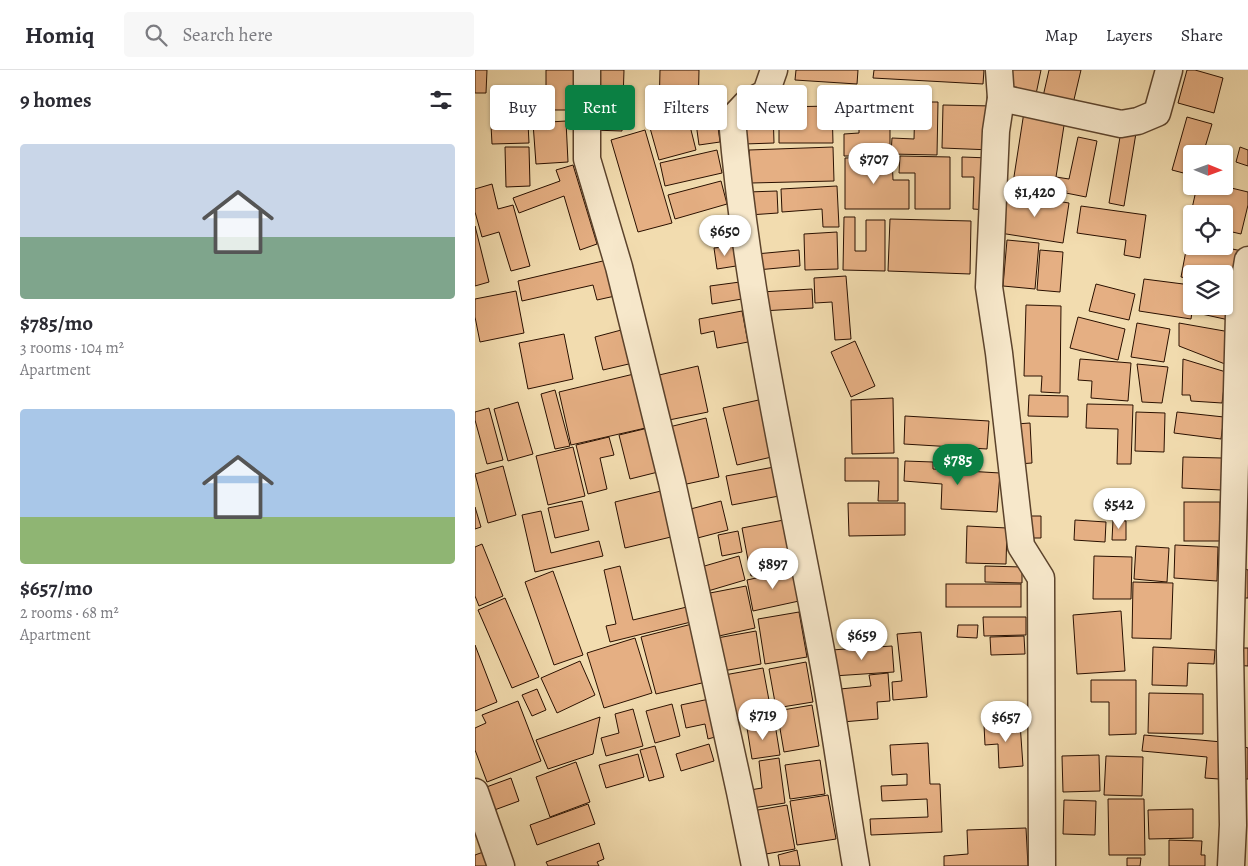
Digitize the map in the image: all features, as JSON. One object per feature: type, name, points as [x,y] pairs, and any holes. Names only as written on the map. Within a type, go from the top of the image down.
[{"type":"street","points":[[587,70],[587,159],[619,267],[673,482],[755,866]]},
{"type":"street","points":[[774,70],[766,93],[746,104],[732,120],[737,175],[759,330],[822,658],[856,866]]},
{"type":"street","points":[[999,70],[1001,98],[996,131],[989,287],[1021,546],[1041,578],[1042,866]]},
{"type":"street","points":[[1001,98],[1121,124],[1137,121],[1157,113],[1169,70]]},
{"type":"street","points":[[1231,866],[1240,740],[1230,650],[1239,315],[1248,260]]},
{"type":"street","points":[[475,792],[501,866]]},
{"type":"building","points":[[475,70],[487,70],[486,93],[475,93]]},
{"type":"building","points":[[546,70],[577,70],[577,85],[565,85],[565,110],[555,110],[555,85],[546,85]]},
{"type":"building","points":[[594,70],[624,70],[624,85],[594,85]]},
{"type":"building","points":[[660,70],[699,70],[699,85],[660,85]]},
{"type":"building","points":[[796,70],[858,70],[857,84],[795,80]]},
{"type":"building","points":[[874,70],[984,70],[983,84],[873,78]]},
{"type":"building","points":[[1009,70],[1041,70],[1035,99],[1004,93]]},
{"type":"building","points":[[1049,70],[1081,70],[1072,108],[1042,101]]},
{"type":"building","points":[[1187,70],[1195,70],[1223,78],[1214,113],[1178,103]]},
{"type":"building","points":[[932,102],[938,102],[937,155],[891,154],[892,138],[914,139],[914,130],[932,130]]},
{"type":"building","points":[[943,105],[993,106],[992,150],[942,148]]},
{"type":"building","points":[[807,106],[817,106],[817,130],[833,130],[833,143],[779,143],[779,130],[807,130]]},
{"type":"building","points":[[1024,112],[1065,119],[1056,177],[1069,179],[1078,137],[1097,141],[1086,197],[1066,193],[1067,191],[1013,183]]},
{"type":"building","points":[[1187,117],[1212,124],[1206,145],[1183,145],[1183,173],[1172,170]]},
{"type":"building","points":[[565,121],[568,162],[536,164],[534,130],[555,130],[555,122]]},
{"type":"building","points":[[491,130],[528,130],[529,143],[492,144]]},
{"type":"building","points":[[645,130],[672,223],[638,232],[611,140]]},
{"type":"building","points":[[651,130],[691,130],[696,150],[659,160]]},
{"type":"building","points":[[697,130],[718,130],[720,142],[699,145]]},
{"type":"building","points":[[744,130],[774,130],[774,143],[744,144]]},
{"type":"building","points":[[859,130],[890,130],[890,156],[844,156],[844,134],[859,133]]},
{"type":"building","points":[[1121,131],[1136,133],[1124,206],[1109,203]]},
{"type":"building","points":[[505,147],[529,147],[530,186],[506,187]]},
{"type":"building","points":[[833,147],[834,181],[751,183],[749,150]]},
{"type":"building","points":[[1240,147],[1248,150],[1248,166],[1236,162]]},
{"type":"building","points":[[717,150],[722,173],[665,186],[660,163]]},
{"type":"building","points":[[900,156],[950,157],[950,209],[915,209],[915,173],[899,173]]},
{"type":"building","points":[[892,157],[893,180],[909,180],[909,209],[845,209],[845,158]]},
{"type":"building","points":[[962,157],[990,158],[988,210],[973,209],[974,177],[962,177]]},
{"type":"building","points":[[573,165],[597,244],[580,250],[564,196],[519,213],[513,198],[560,181],[556,170]]},
{"type":"building","points":[[721,181],[727,204],[675,219],[668,195]]},
{"type":"building","points":[[492,184],[498,209],[513,205],[530,266],[511,271],[499,232],[482,237],[475,212],[475,189]]},
{"type":"building","points":[[837,186],[839,227],[823,227],[822,209],[782,212],[781,189]]},
{"type":"building","points":[[1233,188],[1248,192],[1248,205],[1241,234],[1233,232],[1233,205],[1193,205],[1195,195],[1233,195]]},
{"type":"building","points":[[777,191],[778,213],[749,215],[748,192]]},
{"type":"building","points":[[1006,193],[1069,203],[1063,243],[1000,233]]},
{"type":"building","points":[[1081,206],[1146,215],[1140,258],[1124,255],[1126,240],[1077,233]]},
{"type":"building","points":[[844,217],[855,217],[855,251],[866,251],[866,220],[885,220],[885,271],[843,270]]},
{"type":"building","points":[[890,219],[971,221],[970,274],[888,271]]},
{"type":"building","points":[[475,226],[489,282],[475,286]]},
{"type":"building","points":[[837,232],[838,269],[805,270],[804,234]]},
{"type":"building","points":[[1007,240],[1039,243],[1035,289],[1003,286]]},
{"type":"building","points":[[733,246],[736,266],[717,269],[714,248]]},
{"type":"building","points":[[1233,249],[1242,251],[1235,288],[1233,288],[1233,265],[1183,265],[1185,255],[1233,255]]},
{"type":"building","points":[[799,250],[800,266],[757,270],[756,254]]},
{"type":"building","points":[[1040,250],[1063,252],[1060,292],[1037,290]]},
{"type":"building","points":[[607,260],[615,296],[597,300],[593,285],[522,301],[518,281]]},
{"type":"building","points":[[846,276],[851,339],[835,340],[832,302],[815,303],[814,278]]},
{"type":"building","points":[[1144,279],[1183,284],[1183,315],[1192,315],[1191,319],[1139,311]]},
{"type":"building","points":[[740,282],[742,299],[712,304],[710,286]]},
{"type":"building","points":[[1096,284],[1135,294],[1129,320],[1089,311]]},
{"type":"building","points":[[812,289],[813,308],[762,311],[761,292]]},
{"type":"building","points":[[516,291],[524,333],[480,342],[475,317],[475,299]]},
{"type":"building","points":[[1026,305],[1061,306],[1060,393],[1041,392],[1042,376],[1024,376]]},
{"type":"building","points":[[742,311],[748,342],[717,348],[714,331],[701,334],[699,319]]},
{"type":"building","points":[[1206,315],[1230,315],[1229,320]]},
{"type":"building","points":[[1078,317],[1125,329],[1118,360],[1070,348]]},
{"type":"building","points":[[1137,323],[1170,329],[1164,362],[1131,357]]},
{"type":"building","points":[[1179,323],[1230,332],[1225,364],[1179,346]]},
{"type":"building","points":[[625,329],[633,363],[603,370],[595,337]]},
{"type":"building","points":[[564,334],[573,379],[528,389],[519,343]]},
{"type":"building","points":[[855,341],[875,386],[851,397],[831,352]]},
{"type":"building","points":[[1080,359],[1131,363],[1128,401],[1091,398],[1092,381],[1078,380]]},
{"type":"building","points":[[1183,359],[1226,372],[1222,403],[1191,401],[1190,395],[1182,395]]},
{"type":"building","points":[[1137,364],[1168,367],[1162,403],[1142,402]]},
{"type":"building","points":[[698,366],[708,412],[669,420],[659,375]]},
{"type":"building","points":[[638,373],[650,427],[571,445],[559,392]]},
{"type":"building","points":[[555,390],[570,446],[555,449],[541,394]]},
{"type":"building","points":[[1029,395],[1068,396],[1068,417],[1028,416]]},
{"type":"building","points":[[893,398],[894,453],[852,454],[851,400]]},
{"type":"building","points":[[763,399],[776,456],[737,465],[723,408]]},
{"type":"building","points":[[518,402],[533,454],[508,461],[494,409]]},
{"type":"building","points":[[1087,404],[1133,405],[1131,464],[1117,464],[1118,429],[1086,428]]},
{"type":"building","points":[[489,408],[503,460],[487,464],[475,420],[475,412]]},
{"type":"building","points":[[1136,412],[1165,413],[1164,452],[1135,451]]},
{"type":"building","points":[[1177,412],[1224,417],[1221,439],[1174,433]]},
{"type":"building","points":[[905,416],[989,421],[987,449],[904,444]]},
{"type":"building","points":[[706,418],[719,477],[682,485],[669,427]]},
{"type":"building","points":[[1030,423],[1032,463],[1018,464],[1016,424]]},
{"type":"building","points":[[648,428],[658,472],[630,479],[619,435]]},
{"type":"building","points":[[609,437],[614,455],[600,458],[607,489],[588,494],[576,445]]},
{"type":"building","points":[[573,447],[585,496],[548,505],[536,456]]},
{"type":"building","points":[[1183,457],[1222,458],[1221,490],[1182,488]]},
{"type":"building","points":[[845,458],[898,458],[898,501],[878,501],[879,481],[845,481]]},
{"type":"building","points":[[905,461],[933,462],[933,469],[1000,473],[997,512],[941,509],[942,484],[904,481]]},
{"type":"building","points":[[503,466],[516,515],[488,523],[475,474]]},
{"type":"building","points":[[774,467],[779,496],[732,505],[726,476]]},
{"type":"building","points":[[661,491],[671,537],[625,548],[615,502]]},
{"type":"building","points":[[582,501],[589,530],[555,538],[548,508]]},
{"type":"building","points":[[721,501],[728,530],[690,540],[683,511]]},
{"type":"building","points":[[1184,502],[1220,502],[1220,541],[1184,541]]},
{"type":"building","points":[[848,503],[905,503],[905,535],[849,536]]},
{"type":"building","points":[[475,507],[481,527],[475,529]]},
{"type":"building","points":[[541,511],[551,553],[599,541],[603,556],[535,572],[522,515]]},
{"type":"building","points":[[1025,516],[1041,516],[1041,538],[1024,538]]},
{"type":"building","points":[[789,519],[798,567],[751,576],[742,528]]},
{"type":"building","points":[[1075,520],[1106,522],[1105,542],[1074,540]]},
{"type":"building","points":[[1113,520],[1126,521],[1126,540],[1112,540]]},
{"type":"building","points":[[967,526],[1007,528],[1006,564],[966,563]]},
{"type":"building","points":[[738,531],[742,552],[722,556],[718,535]]},
{"type":"building","points":[[482,544],[503,596],[479,606],[475,596],[475,547]]},
{"type":"building","points":[[1175,545],[1218,547],[1217,581],[1174,578]]},
{"type":"building","points":[[1136,546],[1169,548],[1167,582],[1134,579]]},
{"type":"building","points":[[739,556],[745,580],[708,591],[701,567]]},
{"type":"building","points":[[1094,556],[1132,557],[1131,599],[1093,599]]},
{"type":"building","points":[[1233,564],[1248,570],[1248,598],[1233,598]]},
{"type":"building","points":[[620,566],[633,620],[691,606],[695,621],[610,642],[606,626],[616,624],[604,570]]},
{"type":"building","points":[[985,566],[1022,567],[1022,583],[985,582]]},
{"type":"building","points":[[793,570],[799,601],[753,611],[747,580]]},
{"type":"building","points":[[553,571],[583,655],[554,665],[525,582]]},
{"type":"building","points":[[1133,582],[1173,583],[1171,639],[1132,638]]},
{"type":"building","points":[[946,584],[1021,584],[1021,607],[946,607]]},
{"type":"building","points":[[746,586],[755,628],[719,636],[710,593]]},
{"type":"building","points":[[505,598],[539,677],[512,688],[478,610]]},
{"type":"building","points":[[1121,611],[1125,671],[1077,674],[1073,615]]},
{"type":"building","points":[[799,612],[807,657],[765,664],[758,619]]},
{"type":"building","points":[[983,617],[1026,617],[1026,635],[984,636]]},
{"type":"building","points":[[696,623],[710,681],[656,694],[641,637]]},
{"type":"building","points":[[958,625],[978,625],[977,638],[957,637]]},
{"type":"building","points":[[756,631],[761,664],[723,671],[717,638]]},
{"type":"building","points":[[921,632],[927,697],[893,700],[892,682],[902,681],[897,634]]},
{"type":"building","points":[[1024,636],[1025,654],[991,655],[990,637]]},
{"type":"building","points":[[635,638],[652,693],[604,708],[587,653]]},
{"type":"building","points":[[475,645],[497,702],[475,711]]},
{"type":"building","points":[[892,646],[894,672],[833,676],[831,650]]},
{"type":"building","points":[[1153,647],[1215,650],[1214,664],[1188,663],[1187,686],[1152,685]]},
{"type":"building","points":[[1235,648],[1248,648],[1248,666],[1234,665]]},
{"type":"building","points":[[580,661],[595,695],[557,713],[541,678]]},
{"type":"building","points":[[806,662],[813,702],[776,708],[769,669]]},
{"type":"building","points":[[763,668],[771,711],[728,720],[719,676]]},
{"type":"building","points":[[888,673],[890,701],[877,702],[878,719],[842,722],[840,689],[871,686],[869,675]]},
{"type":"building","points":[[1091,680],[1136,680],[1136,734],[1109,735],[1109,702],[1091,702]]},
{"type":"building","points":[[537,689],[546,710],[532,716],[522,695]]},
{"type":"building","points":[[1149,693],[1203,694],[1203,734],[1148,733]]},
{"type":"building","points":[[714,698],[722,735],[708,739],[705,724],[686,728],[681,705]]},
{"type":"building","points":[[518,701],[541,761],[487,782],[475,750],[475,728],[486,723],[482,715]]},
{"type":"building","points":[[672,704],[680,736],[655,743],[646,711]]},
{"type":"building","points":[[812,705],[819,746],[784,752],[777,711]]},
{"type":"building","points":[[633,709],[643,746],[606,756],[601,738],[619,733],[615,714]]},
{"type":"building","points":[[600,717],[593,754],[548,769],[536,740]]},
{"type":"building","points":[[1020,723],[1023,766],[999,768],[998,744],[985,745],[984,725]]},
{"type":"building","points":[[775,724],[780,755],[752,759],[747,728]]},
{"type":"building","points":[[1144,735],[1222,742],[1219,779],[1205,778],[1207,757],[1142,751]]},
{"type":"building","points":[[928,743],[930,784],[940,784],[942,832],[871,835],[870,819],[928,817],[927,799],[882,801],[881,786],[907,785],[907,774],[892,775],[890,745]]},
{"type":"building","points":[[709,744],[714,761],[681,771],[676,754]]},
{"type":"building","points":[[655,746],[664,777],[649,781],[640,750]]},
{"type":"building","points":[[1245,747],[1248,748],[1248,779],[1243,779]]},
{"type":"building","points":[[638,754],[644,777],[606,788],[599,765]]},
{"type":"building","points":[[1099,755],[1100,791],[1063,792],[1062,756]]},
{"type":"building","points":[[1106,756],[1143,757],[1142,796],[1104,795]]},
{"type":"building","points":[[779,758],[785,803],[746,809],[744,791],[762,788],[759,761]]},
{"type":"building","points":[[820,760],[825,794],[790,799],[785,765]]},
{"type":"building","points":[[576,762],[590,802],[550,817],[536,777]]},
{"type":"building","points":[[511,778],[519,801],[489,812],[481,789]]},
{"type":"building","points":[[828,795],[836,839],[797,845],[790,801]]},
{"type":"building","points":[[1108,799],[1144,799],[1145,855],[1109,855]]},
{"type":"building","points":[[1064,800],[1096,801],[1095,835],[1063,834]]},
{"type":"building","points":[[588,804],[595,824],[537,845],[530,825]]},
{"type":"building","points":[[787,805],[795,849],[760,855],[752,811]]},
{"type":"building","points":[[1193,809],[1193,838],[1149,839],[1148,810]]},
{"type":"building","points":[[1026,828],[1028,866],[944,866],[944,856],[968,854],[967,830]]},
{"type":"building","points":[[1169,840],[1202,841],[1201,855],[1205,855],[1205,866],[1169,866]]},
{"type":"building","points":[[599,843],[604,859],[597,862],[599,866],[548,866],[546,862]]},
{"type":"building","points":[[797,850],[800,866],[780,866],[778,855]]},
{"type":"building","points":[[486,851],[491,866],[475,866],[475,855]]},
{"type":"building","points":[[1127,858],[1141,858],[1140,866],[1127,866]]}]
